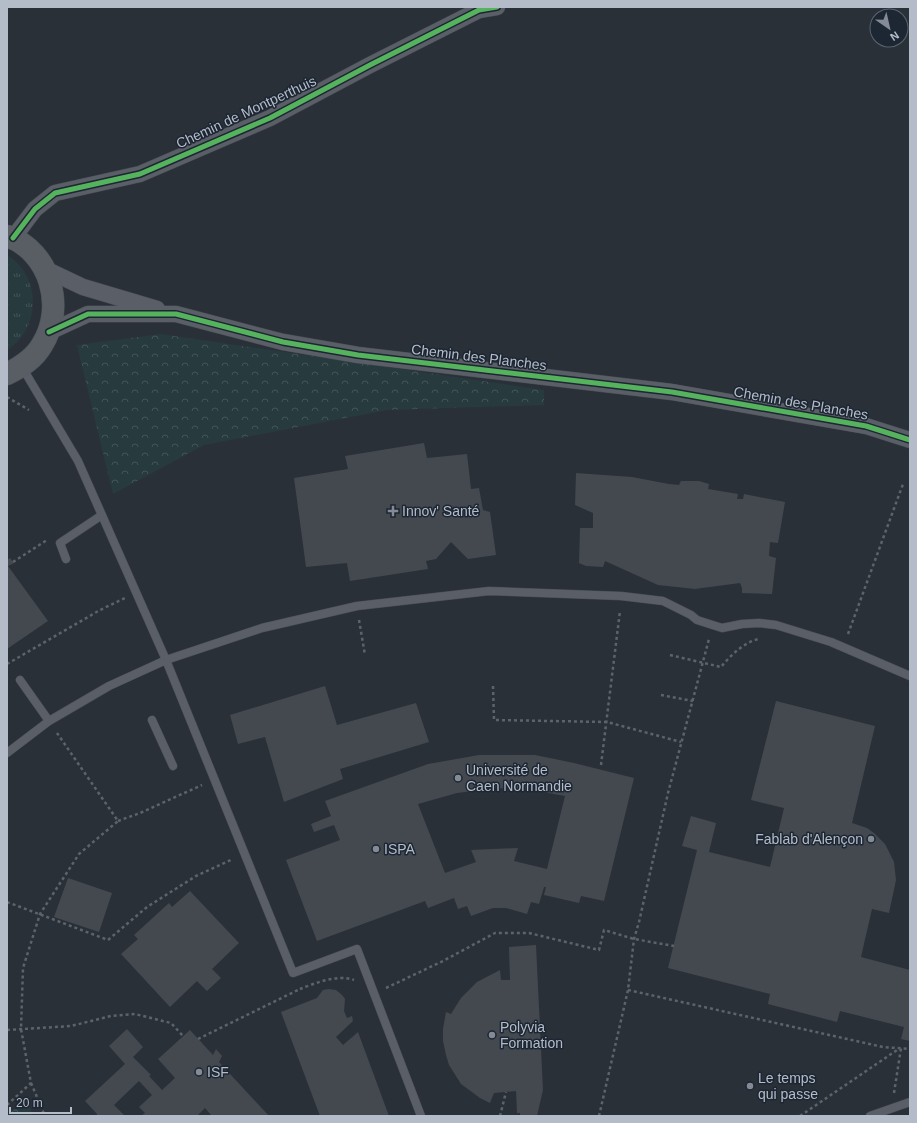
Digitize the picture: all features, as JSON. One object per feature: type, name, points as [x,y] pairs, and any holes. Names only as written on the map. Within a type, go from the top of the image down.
[{"type":"main road","points":[[10,237],[26,246],[45,269],[52,289],[54,310],[49,332],[38,351],[14,370]]},
{"type":"street","name":"Chemin de Montperthuis","points":[[10,237],[35,209],[56,193],[140,174],[270,118],[479,10],[497,7]]},
{"type":"street","points":[[45,269],[83,287],[176,314]]},
{"type":"street","name":"Chemin des Planches","points":[[49,332],[88,314],[176,314],[283,342],[358,354],[672,392],[866,426],[910,440]]},
{"type":"lane","points":[[14,370],[78,461],[166,660],[293,973],[357,949],[421,1116]]},
{"type":"lane","points":[[66,559],[60,543],[102,515]]},
{"type":"lane","points":[[7,753],[48,722],[109,686],[166,660],[262,628],[356,606],[489,591],[621,596],[663,601],[691,615],[697,620],[722,628],[742,624],[776,625],[831,642],[910,676]]},
{"type":"lane","points":[[20,680],[48,722]]},
{"type":"lane","points":[[152,720],[173,766]]},
{"type":"lane","points":[[870,1116],[892,1107],[910,1102]]},
{"type":"path","points":[[842,647],[904,484]]},
{"type":"path","points":[[7,664],[100,610],[136,593]]},
{"type":"path","points":[[601,765],[621,596]]},
{"type":"path","points":[[356,606],[365,654]]},
{"type":"path","points":[[599,1116],[628,990],[634,939],[668,793],[712,625]]},
{"type":"path","points":[[670,655],[703,662],[721,668],[728,659],[751,640],[763,638]]},
{"type":"path","points":[[493,686],[494,720],[607,722],[682,742]]},
{"type":"path","points":[[661,695],[693,701]]},
{"type":"path","points":[[48,722],[118,821]]},
{"type":"path","points":[[45,1116],[31,1083],[21,1029],[23,968],[40,914],[80,854],[118,821],[140,813],[215,779]]},
{"type":"path","points":[[7,902],[108,940],[147,907],[196,876],[245,853]]},
{"type":"path","points":[[198,1039],[300,989],[317,983],[337,979],[352,979],[366,989],[387,988],[444,961],[495,933],[529,933],[599,950],[604,930],[634,939],[674,946]]},
{"type":"path","points":[[293,973],[300,989]]},
{"type":"path","points":[[628,990],[882,1047],[910,1049]]},
{"type":"path","points":[[7,1030],[71,1026],[111,1016],[135,1014],[171,1024],[183,1036]]},
{"type":"path","points":[[892,1107],[901,1048]]},
{"type":"path","points":[[800,1116],[901,1048]]},
{"type":"path","points":[[7,1105],[31,1083]]},
{"type":"path","points":[[500,1116],[506,1092]]},
{"type":"green space","points":[[7,255],[18,264],[27,276],[33,302],[31,316],[26,329],[18,341],[7,350]]},
{"type":"green space","points":[[161,334],[544,390],[544,405],[387,410],[204,445],[113,494],[77,345]]},
{"type":"green space","points":[[26,1097],[33,1116],[8,1116]]},
{"type":"building","name":"Innov' Santé","points":[[424,443],[427,458],[467,454],[471,489],[479,488],[483,510],[490,512],[496,555],[468,559],[451,542],[436,559],[426,561],[428,569],[350,581],[347,563],[306,567],[294,478],[348,469],[345,456]]},
{"type":"building","points":[[576,473],[632,477],[679,485],[681,481],[699,481],[709,484],[708,489],[738,494],[737,499],[743,499],[744,494],[785,502],[778,543],[770,542],[769,556],[776,558],[772,594],[742,593],[740,583],[695,589],[658,585],[605,561],[603,567],[586,566],[579,563],[580,528],[593,528],[593,513],[575,505]]},
{"type":"building","points":[[10,558],[14,563],[8,566],[48,621],[7,649],[7,560]]},
{"type":"building","points":[[325,686],[337,725],[416,703],[429,742],[340,769],[343,779],[284,802],[265,737],[238,744],[230,715]]},
{"type":"building","points":[[776,701],[875,726],[852,823],[867,828],[885,844],[894,862],[896,880],[889,913],[872,909],[861,957],[910,970],[910,1041],[901,1039],[904,1027],[840,1011],[837,1022],[768,1004],[770,994],[668,968],[697,850],[682,846],[691,816],[716,823],[709,852],[770,867],[784,808],[751,800]]},
{"type":"building","name":"ISPA","points":[[479,755],[535,755],[634,778],[604,901],[581,896],[579,903],[544,895],[546,887],[544,887],[539,904],[531,902],[527,914],[506,908],[493,908],[471,916],[467,906],[458,909],[454,898],[428,908],[425,901],[317,941],[286,860],[340,840],[334,825],[314,832],[311,824],[331,816],[325,801],[428,764]],"holes":[[[497,788],[532,790],[565,796],[547,869],[514,861],[518,848],[471,850],[476,862],[445,873],[418,804],[457,793]]]},
{"type":"building","points":[[68,878],[112,893],[99,932],[54,917]]},
{"type":"building","points":[[190,891],[239,943],[212,969],[221,978],[207,991],[197,981],[170,1007],[121,954],[138,939],[134,935],[169,903],[172,907]]},
{"type":"building","name":"Polyvia Formation","points":[[536,945],[543,1090],[537,1116],[520,1116],[520,1113],[517,1113],[516,1091],[494,1093],[490,1103],[480,1098],[461,1084],[449,1065],[443,1041],[443,1029],[446,1012],[451,1014],[461,998],[477,982],[500,970],[501,980],[510,980],[509,947]]},
{"type":"building","points":[[323,990],[336,990],[342,995],[345,999],[344,1011],[347,1018],[352,1016],[353,1021],[336,1037],[343,1045],[358,1032],[389,1116],[320,1116],[281,1012],[317,998]]},
{"type":"building","name":"ISF","points":[[127,1029],[143,1047],[133,1057],[151,1075],[149,1076],[162,1090],[175,1078],[158,1059],[190,1030],[213,1055],[216,1049],[222,1056],[219,1062],[269,1116],[209,1116],[211,1115],[205,1108],[197,1116],[141,1116],[145,1113],[139,1107],[152,1095],[139,1081],[114,1105],[125,1116],[97,1116],[97,1114],[85,1101],[125,1064],[109,1046]]},
{"type":"cycle path","points":[[13,238],[35,209],[55,193],[140,174],[270,118],[479,10],[497,7]]},
{"type":"cycle path","points":[[49,332],[88,314],[176,314],[283,342],[358,355],[672,392],[866,426],[910,440]]},
{"type":"place","name":"Innov' Santé","points":[[393,511]]},
{"type":"place","name":"Université de Caen Normandie","points":[[458,778]]},
{"type":"place","name":"Fablab d'Alençon","points":[[871,839]]},
{"type":"place","name":"ISPA","points":[[376,849]]},
{"type":"place","name":"Polyvia Formation","points":[[492,1035]]},
{"type":"place","name":"ISF","points":[[199,1072]]},
{"type":"place","name":"Le temps qui passe","points":[[750,1086]]}]
